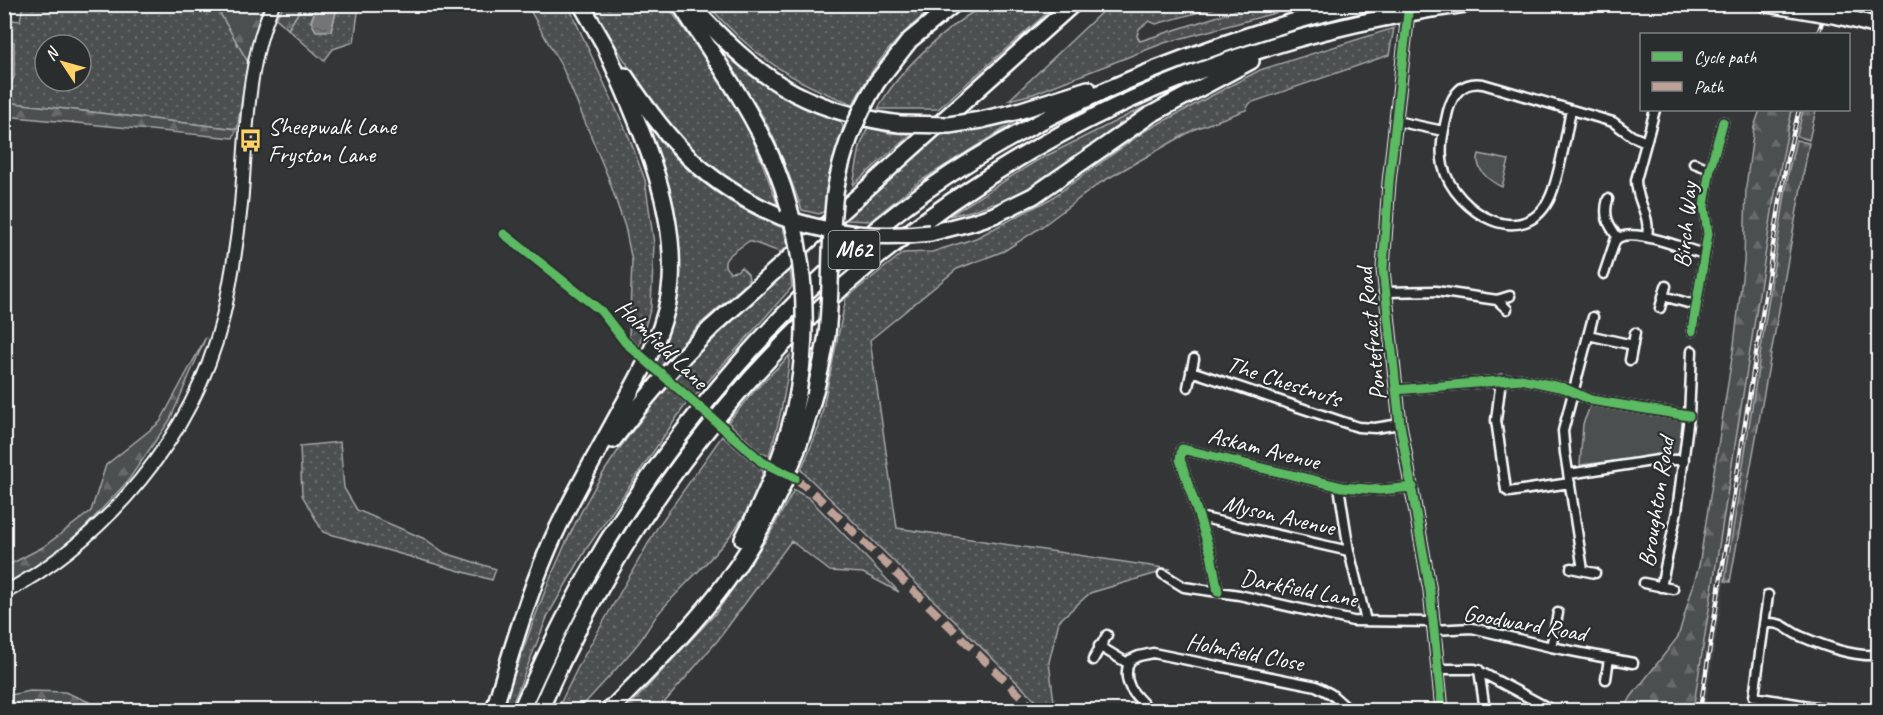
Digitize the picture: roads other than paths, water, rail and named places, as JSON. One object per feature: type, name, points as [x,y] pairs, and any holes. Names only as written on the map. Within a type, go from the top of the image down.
[{"type":"highway","points":[[581,4],[641,101],[684,154],[713,180],[729,191],[782,217],[818,228],[855,234],[893,236],[930,232],[973,222],[1014,206],[1052,184],[1150,115],[1247,63],[1312,35]]},
{"type":"highway","points":[[680,4],[733,87],[760,133],[774,163],[793,219],[803,276],[805,335],[798,393],[787,438],[775,472],[732,560]]},
{"type":"highway","points":[[690,4],[741,57],[783,88],[840,113],[870,121],[941,125],[981,120],[1015,112],[1173,62]]},
{"type":"highway","points":[[608,711],[691,624],[732,573],[773,505],[788,474],[817,387],[827,335],[832,278],[833,216],[838,175],[853,127],[877,82],[910,40],[954,4]]},
{"type":"highway","points":[[581,483],[640,404],[673,365],[711,328],[1073,4]]},
{"type":"highway","name":"M62","points":[[522,711],[587,576],[630,506],[678,439],[777,323],[834,267],[891,218],[975,159],[1082,99],[1173,62],[1266,29],[1364,4]]},
{"type":"highway","name":"M62","points":[[540,711],[591,603],[629,538],[691,448],[732,398],[793,333],[845,284],[916,227],[1010,163],[1083,122],[1150,91],[1205,69],[1312,35],[1389,17],[1465,4]]},
{"type":"highway","points":[[1767,4],[1839,16],[1878,26]]},
{"type":"highway","points":[[1867,4],[1878,7]]},
{"type":"highway","points":[[494,711],[523,614],[549,547],[648,360],[664,316],[671,284],[669,233],[657,174],[650,151],[604,44]]},
{"type":"highway","points":[[608,711],[699,604],[732,560],[770,501],[801,438]]},
{"type":"main road","points":[[4,593],[52,564],[81,543],[95,529],[156,460],[197,389],[222,322],[235,254],[254,70],[262,30],[273,4]]},
{"type":"street","name":"Pontefract Road","points":[[1409,4],[1383,248],[1384,292],[1400,424],[1427,574],[1442,711]]},
{"type":"street","points":[[1571,110],[1551,196],[1541,210],[1532,217],[1518,224],[1501,223],[1470,208],[1456,192],[1443,166],[1443,131],[1458,90],[1475,83],[1571,110],[1605,120],[1620,126],[1632,136],[1646,142]]},
{"type":"street","points":[[1647,237],[1649,226],[1636,189],[1636,180],[1655,111]]},
{"type":"street","points":[[1396,122],[1443,131]]},
{"type":"street","name":"Birch Way","points":[[1692,332],[1708,234],[1704,206],[1710,169],[1723,122]]},
{"type":"street","name":"Birch Way","points":[[1694,163],[1710,169]]},
{"type":"street","points":[[1608,199],[1606,223],[1617,238]]},
{"type":"street","points":[[1617,238],[1633,234],[1705,254]]},
{"type":"street","points":[[1604,274],[1617,238]]},
{"type":"street","name":"Birch Way","points":[[1660,308],[1666,286]]},
{"type":"street","points":[[1384,292],[1436,291],[1497,300],[1510,296]]},
{"type":"street","name":"Birch Way","points":[[1663,296],[1695,305]]},
{"type":"street","points":[[1497,300],[1507,309]]},
{"type":"street","points":[[1583,570],[1563,430],[1593,317]]},
{"type":"street","points":[[1630,360],[1635,333]]},
{"type":"street","points":[[1588,335],[1633,345]]},
{"type":"street","name":"Broughton Road","points":[[1661,587],[1677,511],[1684,460],[1692,351]]},
{"type":"street","name":"The Chestnuts","points":[[1188,387],[1194,359]]},
{"type":"street","name":"The Chestnuts","points":[[1191,371],[1358,426],[1375,428],[1400,424]]},
{"type":"street","points":[[1396,390],[1521,379],[1574,392],[1591,400],[1689,416]]},
{"type":"street","points":[[1501,380],[1496,420],[1506,489],[1509,492],[1658,460],[1684,460]]},
{"type":"street","name":"Askam Avenue","points":[[1218,592],[1211,554],[1180,459],[1182,449],[1342,487],[1380,490],[1413,487]]},
{"type":"street","points":[[1342,487],[1340,494],[1349,551],[1366,621]]},
{"type":"street","name":"Myson Avenue","points":[[1199,517],[1349,551]]},
{"type":"street","points":[[1571,568],[1595,573]]},
{"type":"street","name":"Darkfield Lane","points":[[1163,574],[1184,587],[1218,592],[1353,621],[1433,626]]},
{"type":"street","name":"Broughton Road","points":[[1644,583],[1673,589]]},
{"type":"street","points":[[1768,595],[1754,697],[1834,711]]},
{"type":"street","points":[[1551,647],[1558,613]]},
{"type":"street","points":[[1765,623],[1784,625],[1797,634],[1857,655],[1878,655]]},
{"type":"street","name":"Goodward Road","points":[[1433,626],[1472,628],[1633,663]]},
{"type":"street","points":[[1093,660],[1099,646],[1107,636]]},
{"type":"street","points":[[1099,646],[1129,664],[1128,687],[1150,711]]},
{"type":"street","name":"Holmfield Close","points":[[1129,664],[1133,658],[1153,653],[1316,686],[1331,694],[1349,711]]},
{"type":"street","name":"Goodward Road","points":[[1606,679],[1609,658]]},
{"type":"street","points":[[1438,669],[1479,670],[1552,711]]},
{"type":"street","points":[[1479,670],[1485,711]]},
{"type":"water","points":[[317,5],[338,5],[331,31],[316,31],[311,22]]},
{"type":"railway","points":[[1818,33],[1828,4]]},
{"type":"railway","points":[[1700,710],[1780,201],[1799,111]]},
{"type":"place","name":"Sheepwalk Lane Fryston Lane","points":[[250,140]]}]
